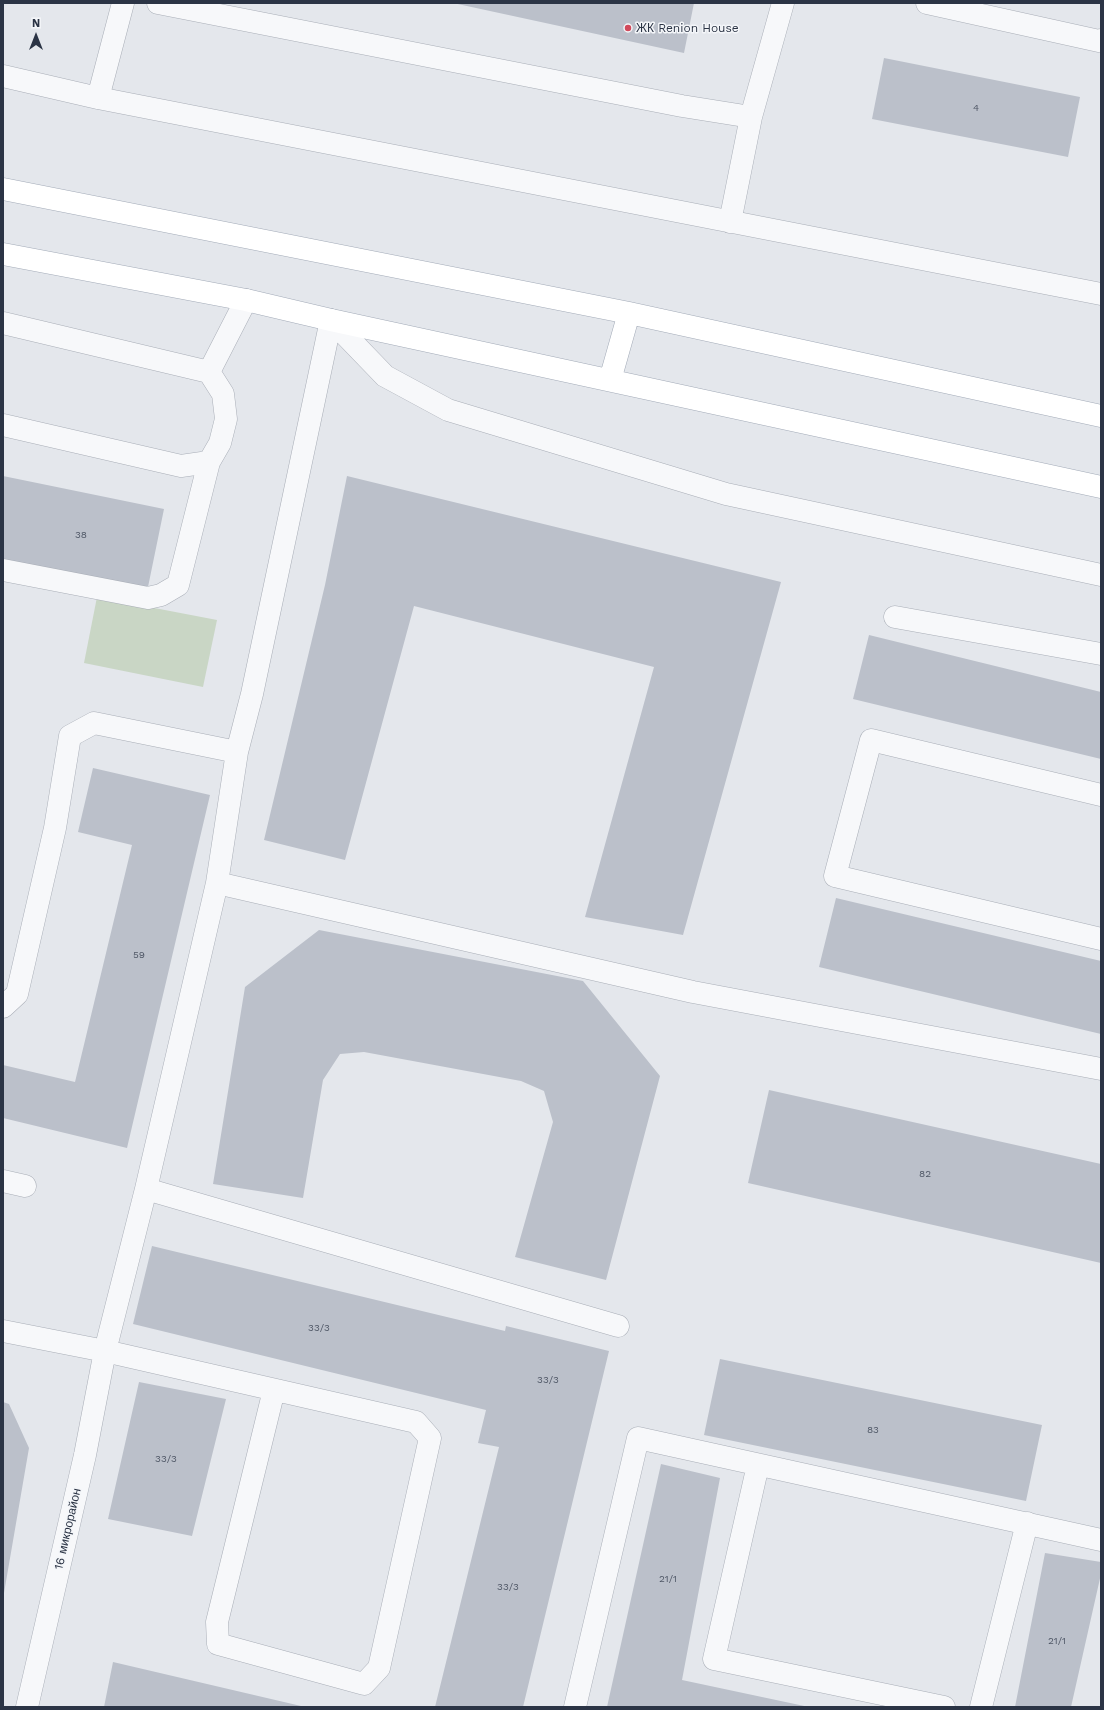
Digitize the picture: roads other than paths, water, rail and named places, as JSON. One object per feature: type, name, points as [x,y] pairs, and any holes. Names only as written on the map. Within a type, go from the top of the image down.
[{"type":"main road","points":[[3,189],[629,312],[1101,416]]},
{"type":"main road","points":[[3,254],[246,300],[331,320],[1101,487]]},
{"type":"main road","points":[[610,380],[629,312]]},
{"type":"street","points":[[98,98],[124,3]]},
{"type":"street","points":[[158,3],[674,105],[751,117]]},
{"type":"street","points":[[730,222],[751,117],[784,3]]},
{"type":"street","points":[[927,3],[1101,40]]},
{"type":"street","points":[[3,76],[98,98],[1101,294]]},
{"type":"street","points":[[210,372],[246,300]]},
{"type":"street","points":[[331,320],[385,376],[448,410],[726,494],[1101,575]]},
{"type":"street","name":"16 микрорайон","points":[[27,1707],[85,1455],[105,1351],[146,1189],[217,883],[237,752],[252,694],[331,320]]},
{"type":"street","points":[[3,323],[210,372],[223,394],[226,419],[220,443],[209,462],[178,585],[161,595],[148,598],[3,570]]},
{"type":"street","points":[[3,425],[181,466],[209,462]]},
{"type":"street","points":[[895,617],[1101,654]]},
{"type":"street","points":[[3,1007],[18,994],[55,828],[70,736],[94,723],[237,752]]},
{"type":"street","points":[[1101,795],[871,740],[835,876],[1101,939]]},
{"type":"street","points":[[217,883],[693,992],[1101,1069]]},
{"type":"street","points":[[3,1181],[25,1186]]},
{"type":"street","points":[[146,1189],[618,1326]]},
{"type":"street","points":[[3,1331],[105,1351],[416,1422],[430,1438],[379,1668],[364,1684],[218,1644],[217,1622],[274,1390]]},
{"type":"street","points":[[575,1707],[638,1438],[1101,1540]]},
{"type":"street","points":[[758,1464],[714,1658],[944,1707]]},
{"type":"street","points":[[981,1707],[1027,1523]]},
{"type":"place","name":"ЖК Renion House","points":[[628,28]]}]
